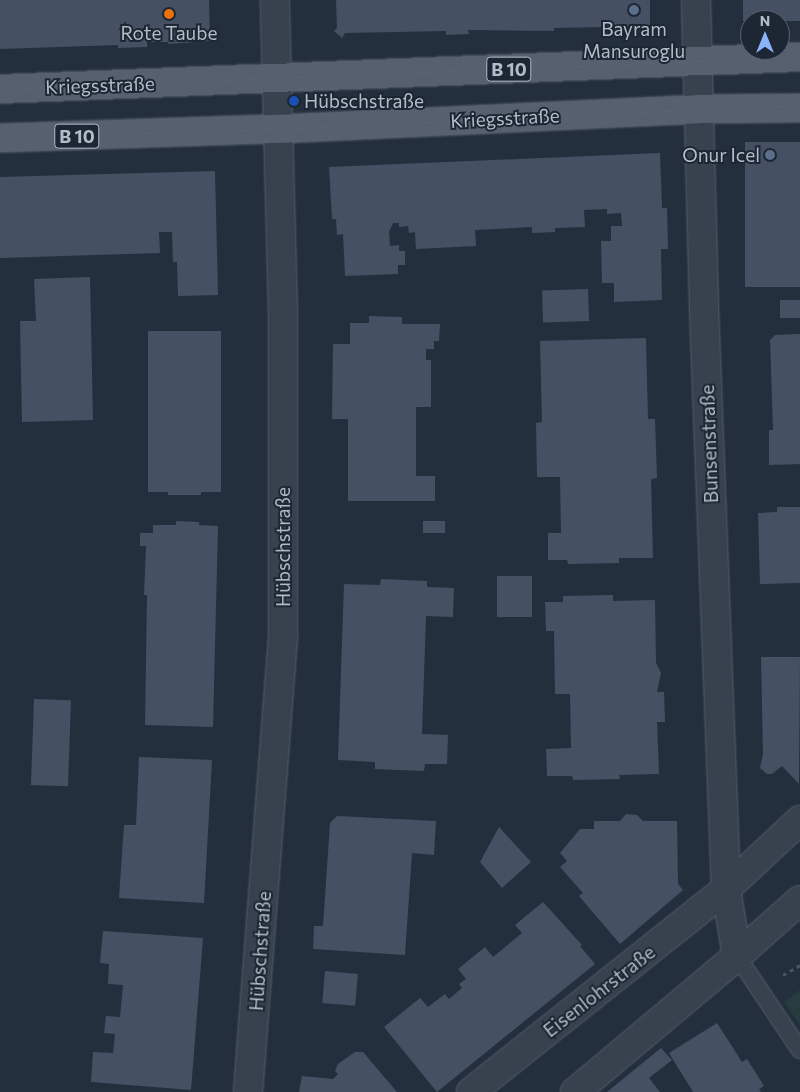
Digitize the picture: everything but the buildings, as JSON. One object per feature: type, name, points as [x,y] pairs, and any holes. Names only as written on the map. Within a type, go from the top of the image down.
[{"type":"main road","name":"Kriegsstraße","points":[[0,89],[800,57]]},
{"type":"main road","name":"Kriegsstraße","points":[[0,138],[278,129],[699,109],[800,108]]},
{"type":"street","name":"Hübschstraße","points":[[248,1092],[283,637],[283,314],[275,0]]},
{"type":"street","name":"Bunsenstraße","points":[[696,0],[726,889]]},
{"type":"street","name":"Eisenlohrstraße","points":[[471,1092],[726,889],[800,820]]},
{"type":"street","points":[[726,889],[737,956]]},
{"type":"street","points":[[575,1092],[737,956],[800,900]]},
{"type":"lane","points":[[737,956],[800,1050]]},
{"type":"green space","points":[[800,990],[800,1025],[784,1002]]},
{"type":"tram line","points":[[0,89],[800,57]]},
{"type":"tram line","points":[[0,138],[278,129],[800,105]]},
{"type":"place","name":"Bayram Mansuroglu","points":[[634,10]]},
{"type":"place","name":"Rote Taube","points":[[169,14]]},
{"type":"place","name":"Hübschstraße","points":[[294,101]]},
{"type":"place","name":"Onur Icel","points":[[770,155]]}]
